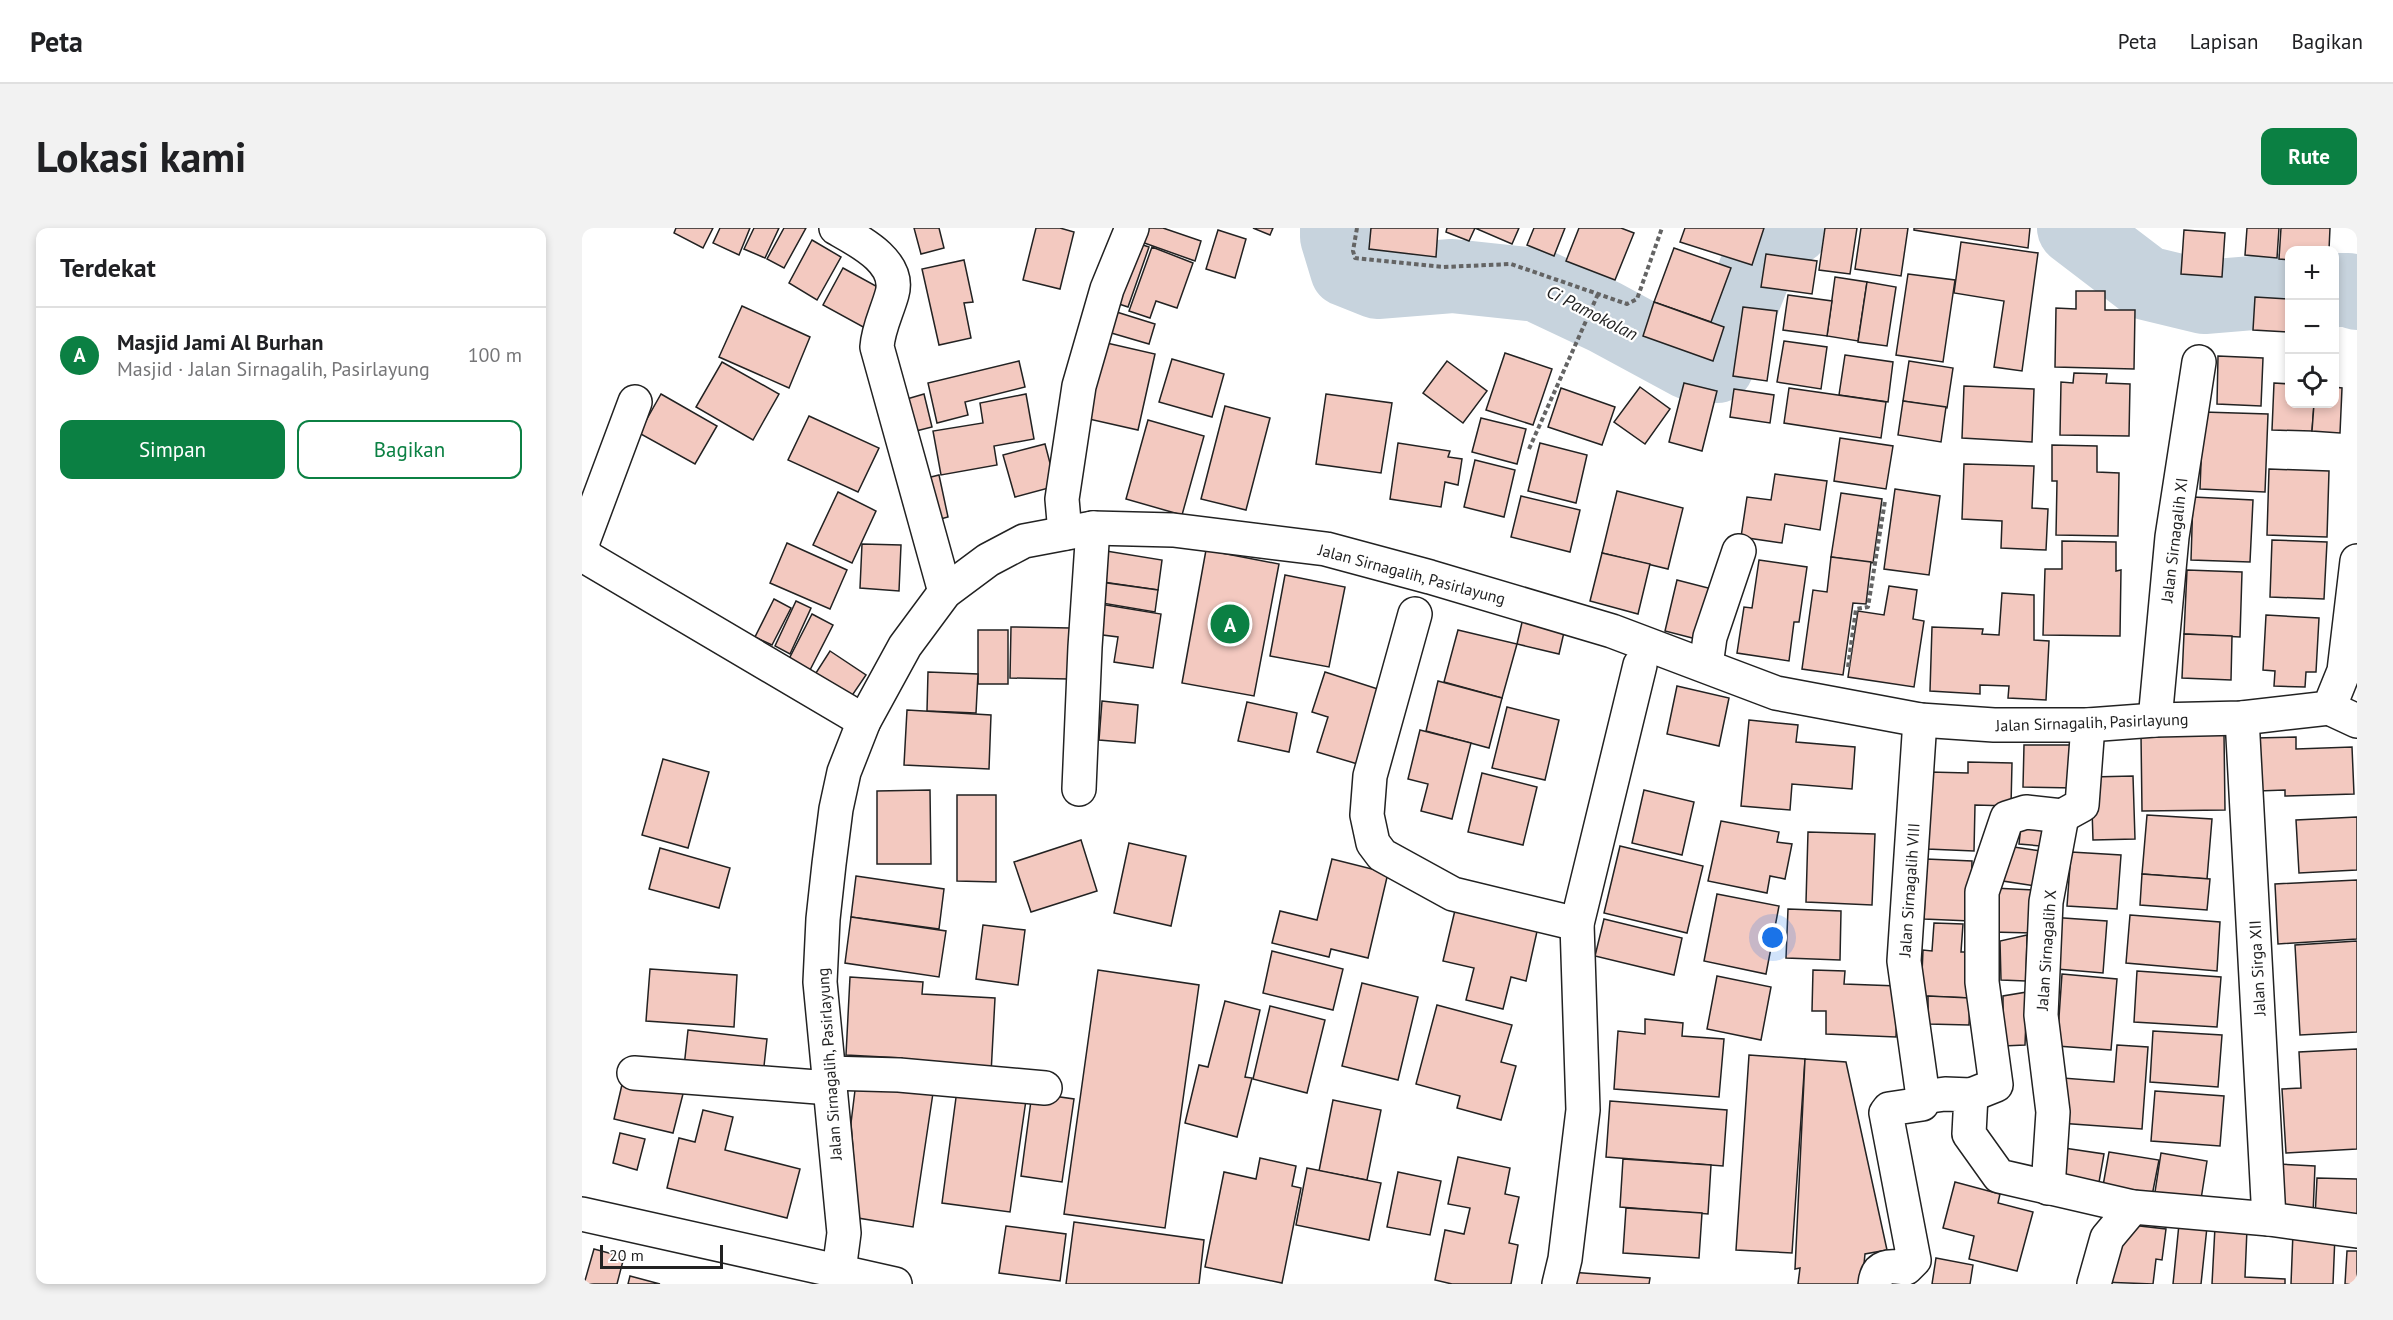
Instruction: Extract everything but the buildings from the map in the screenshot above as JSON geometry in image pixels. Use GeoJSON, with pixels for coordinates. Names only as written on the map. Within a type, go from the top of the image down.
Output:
{"type":"FeatureCollection","features":[{"type":"Feature","properties":{"kind":"street"},"geometry":{"type":"LineString","coordinates":[[836,228],[858,241],[880,259],[889,269],[894,280],[877,347],[945,592]]}},
{"type":"Feature","properties":{"kind":"street"},"geometry":{"type":"LineString","coordinates":[[1079,789],[1084,647],[1079,531],[1062,500],[1079,386],[1107,289],[1132,228]]}},
{"type":"Feature","properties":{"kind":"street","name":"Jalan Sirnagalih XI"},"geometry":{"type":"LineString","coordinates":[[2155,720],[2172,537],[2199,362]]}},
{"type":"Feature","properties":{"kind":"street"},"geometry":{"type":"LineString","coordinates":[[635,402],[582,544],[586,557],[864,721]]}},
{"type":"Feature","properties":{"kind":"street","name":"Jalan Sirnagalih, Pasirlayung"},"geometry":{"type":"LineString","coordinates":[[855,1278],[844,1233],[820,982],[823,919],[836,809],[844,772],[864,721],[905,646],[945,592],[988,560],[1024,541],[1079,531],[1173,530],[1326,549],[1602,627],[1776,693],[1920,720],[1994,725],[2088,725],[2155,720],[2343,715],[2344,671],[2357,561]]}},
{"type":"Feature","properties":{"kind":"street"},"geometry":{"type":"LineString","coordinates":[[1706,665],[1710,637],[1739,551]]}},
{"type":"Feature","properties":{"kind":"street"},"geometry":{"type":"LineString","coordinates":[[1415,614],[1370,776],[1367,815],[1373,843],[1382,855],[1453,894],[1577,924]]}},
{"type":"Feature","properties":{"kind":"street"},"geometry":{"type":"LineString","coordinates":[[1559,1284],[1565,1259],[1583,1110],[1577,924],[1640,665]]}},
{"type":"Feature","properties":{"kind":"street","name":"Jalan Sirga XII"},"geometry":{"type":"LineString","coordinates":[[2242,718],[2269,1219]]}},
{"type":"Feature","properties":{"kind":"street","name":"Jalan Sirnagalih VIII"},"geometry":{"type":"LineString","coordinates":[[1920,720],[1904,961],[1923,1097]]}},
{"type":"Feature","properties":{"kind":"street"},"geometry":{"type":"LineString","coordinates":[[1875,1284],[1876,1276],[1881,1269],[1887,1266],[1906,1268],[1914,1260],[1886,1113],[1889,1109],[1922,1104],[1923,1097],[1945,1094],[1971,1095],[1996,1085],[1982,982],[1982,892],[2007,818],[2026,812],[2062,816],[2082,806],[2088,725]]}},
{"type":"Feature","properties":{"kind":"street","name":"Jalan Sirnagalih X"},"geometry":{"type":"LineString","coordinates":[[2048,1188],[2053,1112],[2041,1015],[2046,902],[2062,816]]}},
{"type":"Feature","properties":{"kind":"street"},"geometry":{"type":"LineString","coordinates":[[634,1073],[829,1081],[899,1075],[1045,1088]]}},
{"type":"Feature","properties":{"kind":"street"},"geometry":{"type":"LineString","coordinates":[[1971,1095],[1969,1134],[1999,1176],[2133,1207],[2269,1219],[2357,1231]]}},
{"type":"Feature","properties":{"kind":"street"},"geometry":{"type":"LineString","coordinates":[[2094,1284],[2106,1238],[2133,1207]]}},
{"type":"Feature","properties":{"kind":"street"},"geometry":{"type":"LineString","coordinates":[[582,1214],[855,1278],[895,1284]]}},
{"type":"Feature","properties":{"kind":"path"},"geometry":{"type":"LineString","coordinates":[[1357,228],[1353,250],[1356,258],[1443,267],[1511,264],[1621,303],[1632,303],[1637,299],[1662,228]]}},
{"type":"Feature","properties":{"kind":"path"},"geometry":{"type":"LineString","coordinates":[[1529,449],[1598,294]]}},
{"type":"Feature","properties":{"kind":"path"},"geometry":{"type":"LineString","coordinates":[[1842,706],[1856,609],[1868,607],[1886,501]]}},
{"type":"Feature","properties":{"kind":"waterway","name":"Ci Pamokolan"},"geometry":{"type":"LineString","coordinates":[[1337,228],[1337,237],[1347,270],[1377,282],[1452,276],[1537,285],[1605,317],[1690,363],[1717,366],[1758,264],[1768,245],[1793,228]]}},
{"type":"Feature","properties":{"kind":"waterway","name":"Ci Pamokolan"},"geometry":{"type":"LineString","coordinates":[[2074,228],[2146,283],[2204,297],[2285,290]]}},
{"type":"Feature","properties":{"kind":"waterway","name":"Ci Pamokolan"},"geometry":{"type":"LineString","coordinates":[[2339,290],[2357,293]]}},
{"type":"Feature","properties":{"kind":"place","name":"Masjid Jami Al Burhan"},"geometry":{"type":"Point","coordinates":[1230,624]}}]}
